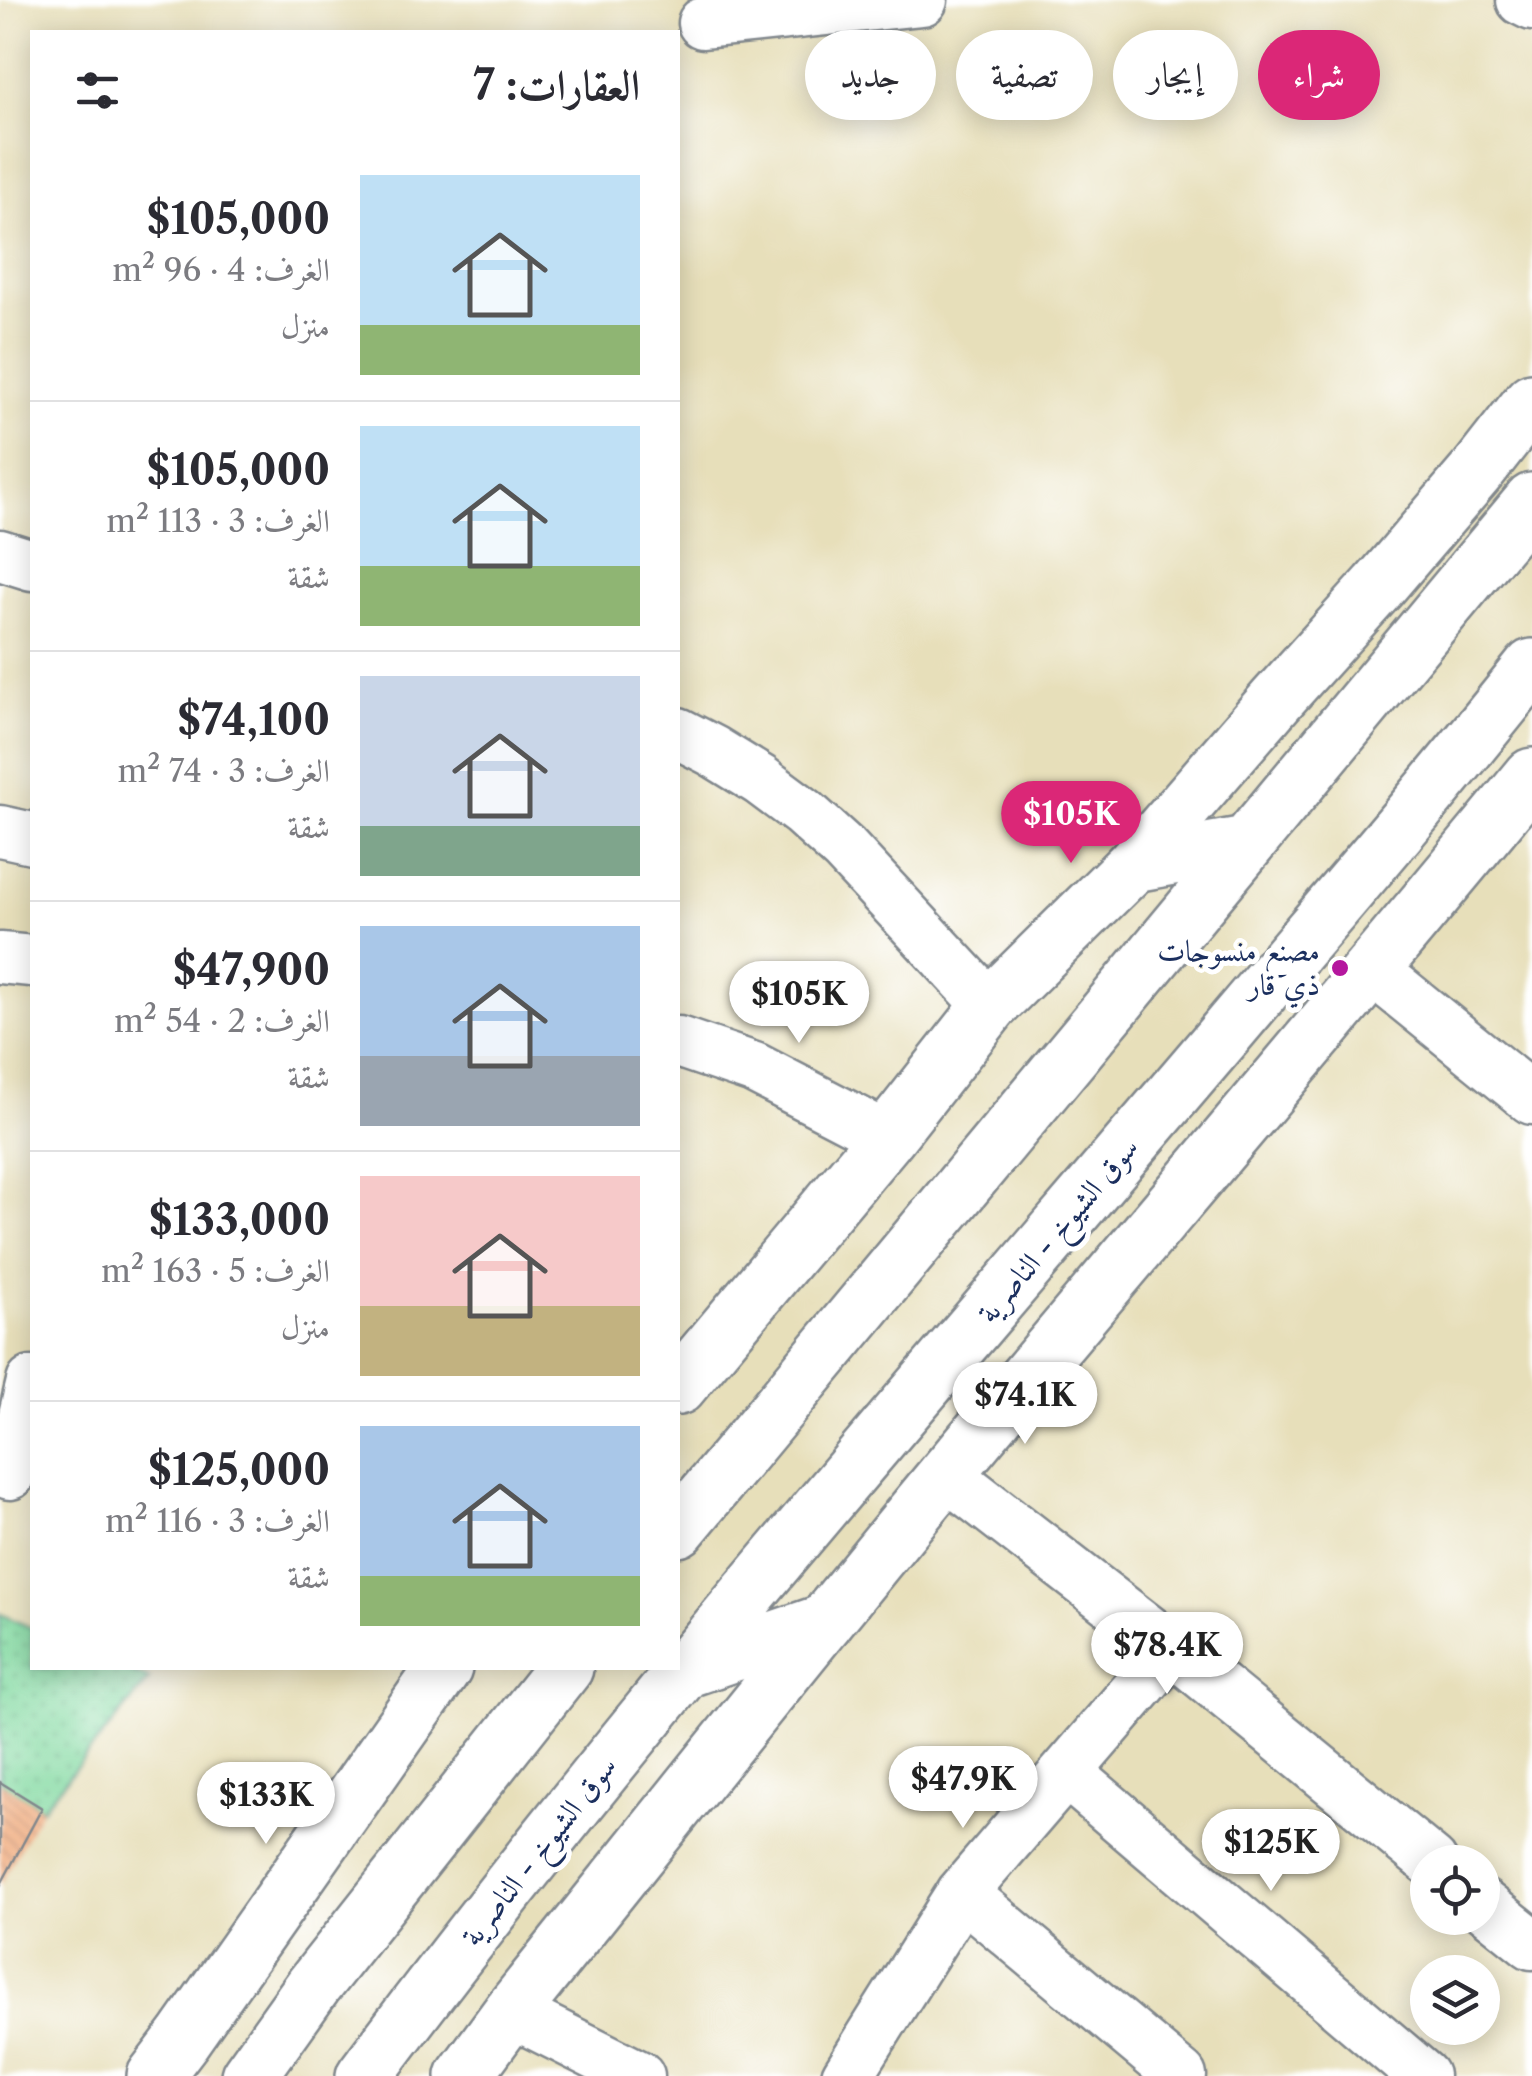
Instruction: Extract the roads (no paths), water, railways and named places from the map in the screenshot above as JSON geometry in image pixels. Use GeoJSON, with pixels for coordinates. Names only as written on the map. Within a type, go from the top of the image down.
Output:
{"type":"FeatureCollection","features":[{"type":"Feature","properties":{"kind":"main road"},"geometry":{"type":"LineString","coordinates":[[680,1385],[887,1137],[990,1006],[1134,864],[1378,587],[1532,401]]}},
{"type":"Feature","properties":{"kind":"main road"},"geometry":{"type":"LineString","coordinates":[[680,1527],[1530,495]]}},
{"type":"Feature","properties":{"kind":"main road","name":"سوق الشيوخ - الناصرية"},"geometry":{"type":"LineString","coordinates":[[364,2076],[685,1670],[1532,668]]}},
{"type":"Feature","properties":{"kind":"main road"},"geometry":{"type":"LineString","coordinates":[[464,2076],[511,2012],[946,1474],[1532,776]]}},
{"type":"Feature","properties":{"kind":"main road"},"geometry":{"type":"LineString","coordinates":[[1134,864],[1246,844]]}},
{"type":"Feature","properties":{"kind":"main road"},"geometry":{"type":"LineString","coordinates":[[685,1670],[825,1622]]}},
{"type":"Feature","properties":{"kind":"main road"},"geometry":{"type":"LineString","coordinates":[[155,2076],[443,1670]]}},
{"type":"Feature","properties":{"kind":"main road"},"geometry":{"type":"LineString","coordinates":[[249,2076],[314,1985],[563,1670]]}},
{"type":"Feature","properties":{"kind":"street"},"geometry":{"type":"LineString","coordinates":[[704,22],[922,0]]}},
{"type":"Feature","properties":{"kind":"street"},"geometry":{"type":"LineString","coordinates":[[1522,0],[1532,4]]}},
{"type":"Feature","properties":{"kind":"street"},"geometry":{"type":"LineString","coordinates":[[0,555],[30,564]]}},
{"type":"Feature","properties":{"kind":"street"},"geometry":{"type":"LineString","coordinates":[[680,735],[760,780],[803,812],[844,849],[990,1006]]}},
{"type":"Feature","properties":{"kind":"street"},"geometry":{"type":"LineString","coordinates":[[0,831],[30,838]]}},
{"type":"Feature","properties":{"kind":"street"},"geometry":{"type":"LineString","coordinates":[[0,958],[30,961]]}},
{"type":"Feature","properties":{"kind":"street"},"geometry":{"type":"LineString","coordinates":[[1373,970],[1532,1099]]}},
{"type":"Feature","properties":{"kind":"street"},"geometry":{"type":"LineString","coordinates":[[680,1043],[754,1068],[887,1137]]}},
{"type":"Feature","properties":{"kind":"street"},"geometry":{"type":"LineString","coordinates":[[14,1476],[30,1392]]}},
{"type":"Feature","properties":{"kind":"street"},"geometry":{"type":"LineString","coordinates":[[946,1474],[1172,1649],[1411,1845]]}},
{"type":"Feature","properties":{"kind":"street"},"geometry":{"type":"LineString","coordinates":[[851,2075],[962,1893],[1172,1649]]}},
{"type":"Feature","properties":{"kind":"street"},"geometry":{"type":"LineString","coordinates":[[1067,1773],[1423,2076]]}},
{"type":"Feature","properties":{"kind":"street"},"geometry":{"type":"LineString","coordinates":[[962,1893],[1181,2076]]}},
{"type":"Feature","properties":{"kind":"street"},"geometry":{"type":"LineString","coordinates":[[1500,1918],[1532,1944]]}},
{"type":"Feature","properties":{"kind":"street"},"geometry":{"type":"LineString","coordinates":[[511,2012],[639,2076]]}},
{"type":"Feature","properties":{"kind":"place","name":"مصنع منسوجات ذي قار"},"geometry":{"type":"Point","coordinates":[1340,968]}}]}
